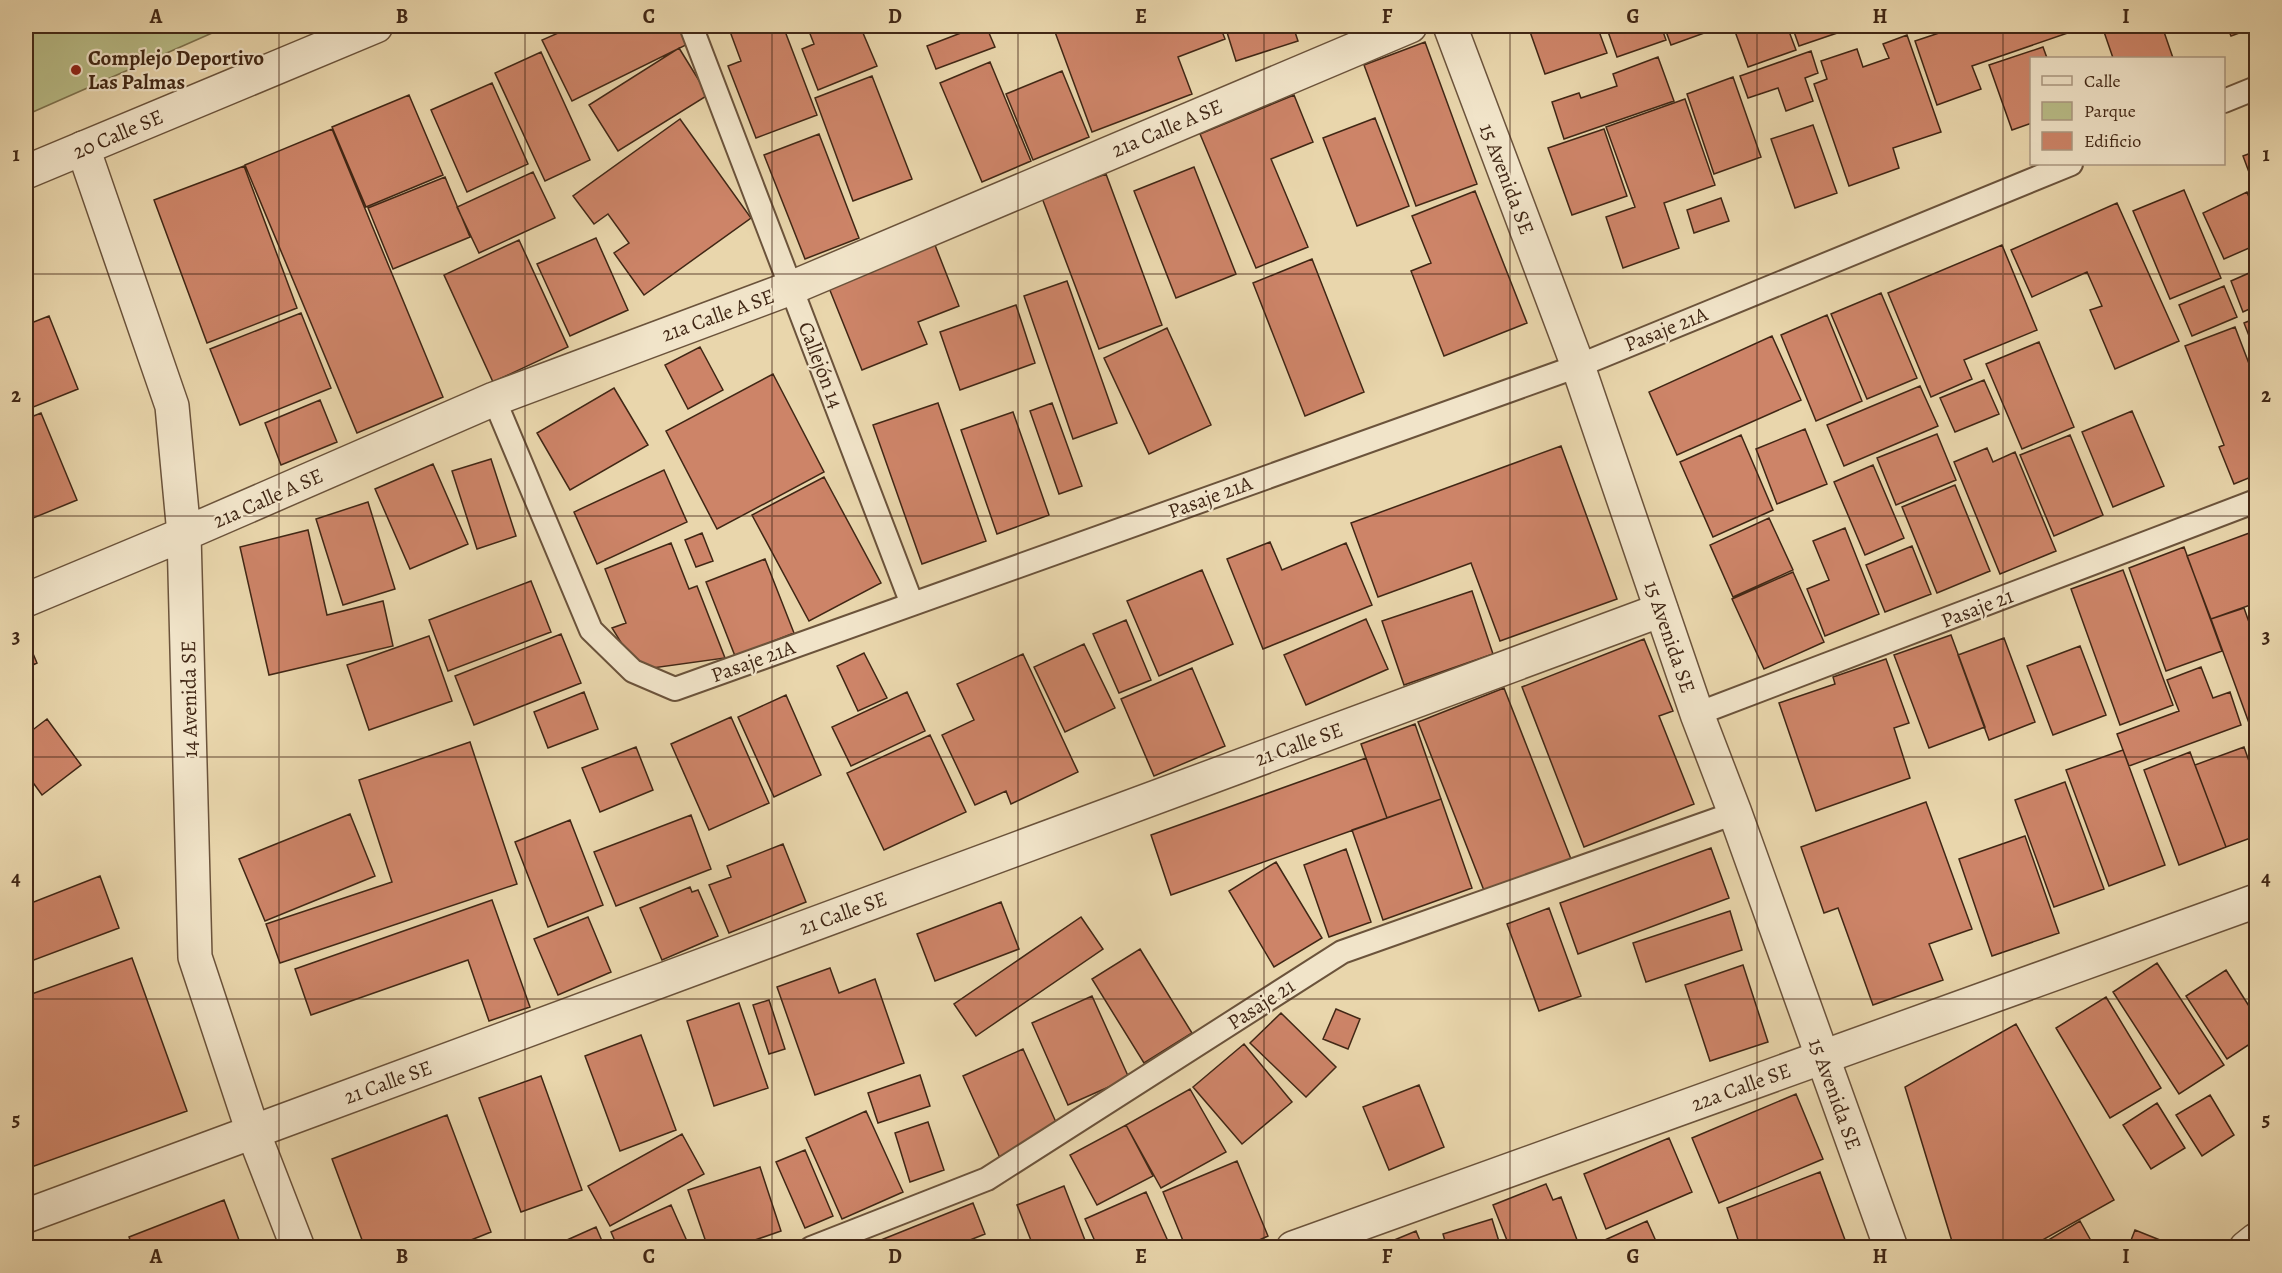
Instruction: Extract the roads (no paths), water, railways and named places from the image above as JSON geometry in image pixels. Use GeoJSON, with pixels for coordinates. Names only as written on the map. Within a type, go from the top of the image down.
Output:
{"type":"FeatureCollection","features":[{"type":"Feature","properties":{"kind":"street","name":"20 Calle SE"},"geometry":{"type":"LineString","coordinates":[[26,172],[376,26]]}},
{"type":"Feature","properties":{"kind":"street","name":"21a Calle A SE"},"geometry":{"type":"LineString","coordinates":[[26,600],[494,399],[791,288],[1410,26]]}},
{"type":"Feature","properties":{"kind":"street","name":"15 Avenida SE"},"geometry":{"type":"LineString","coordinates":[[1450,26],[1578,366],[1697,714],[1736,813],[1891,1248]]}},
{"type":"Feature","properties":{"kind":"street","name":"14 Avenida SE"},"geometry":{"type":"LineString","coordinates":[[83,148],[172,406],[184,534],[195,957],[253,1132],[298,1248]]}},
{"type":"Feature","properties":{"kind":"street","name":"21 Calle SE"},"geometry":{"type":"LineString","coordinates":[[26,1216],[1661,610]]}},
{"type":"Feature","properties":{"kind":"street","name":"22a Calle SE"},"geometry":{"type":"LineString","coordinates":[[1293,1248],[2256,900]]}},
{"type":"Feature","properties":{"kind":"street"},"geometry":{"type":"LineString","coordinates":[[2246,1248],[2256,1240]]}},
{"type":"Feature","properties":{"kind":"lane","name":"Callejón 14"},"geometry":{"type":"LineString","coordinates":[[691,26],[912,604]]}},
{"type":"Feature","properties":{"kind":"lane"},"geometry":{"type":"LineString","coordinates":[[2225,100],[2256,88]]}},
{"type":"Feature","properties":{"kind":"lane","name":"Pasaje 21A"},"geometry":{"type":"LineString","coordinates":[[494,399],[591,630],[633,671],[675,689],[1578,366],[2069,165]]}},
{"type":"Feature","properties":{"kind":"lane","name":"Pasaje 21"},"geometry":{"type":"LineString","coordinates":[[1697,714],[2256,501]]}},
{"type":"Feature","properties":{"kind":"lane","name":"Pasaje 21"},"geometry":{"type":"LineString","coordinates":[[811,1248],[987,1179],[1342,952],[1736,813]]}},
{"type":"Feature","properties":{"kind":"place","name":"Complejo Deportivo Las Palmas"},"geometry":{"type":"Point","coordinates":[76,70]}}]}
